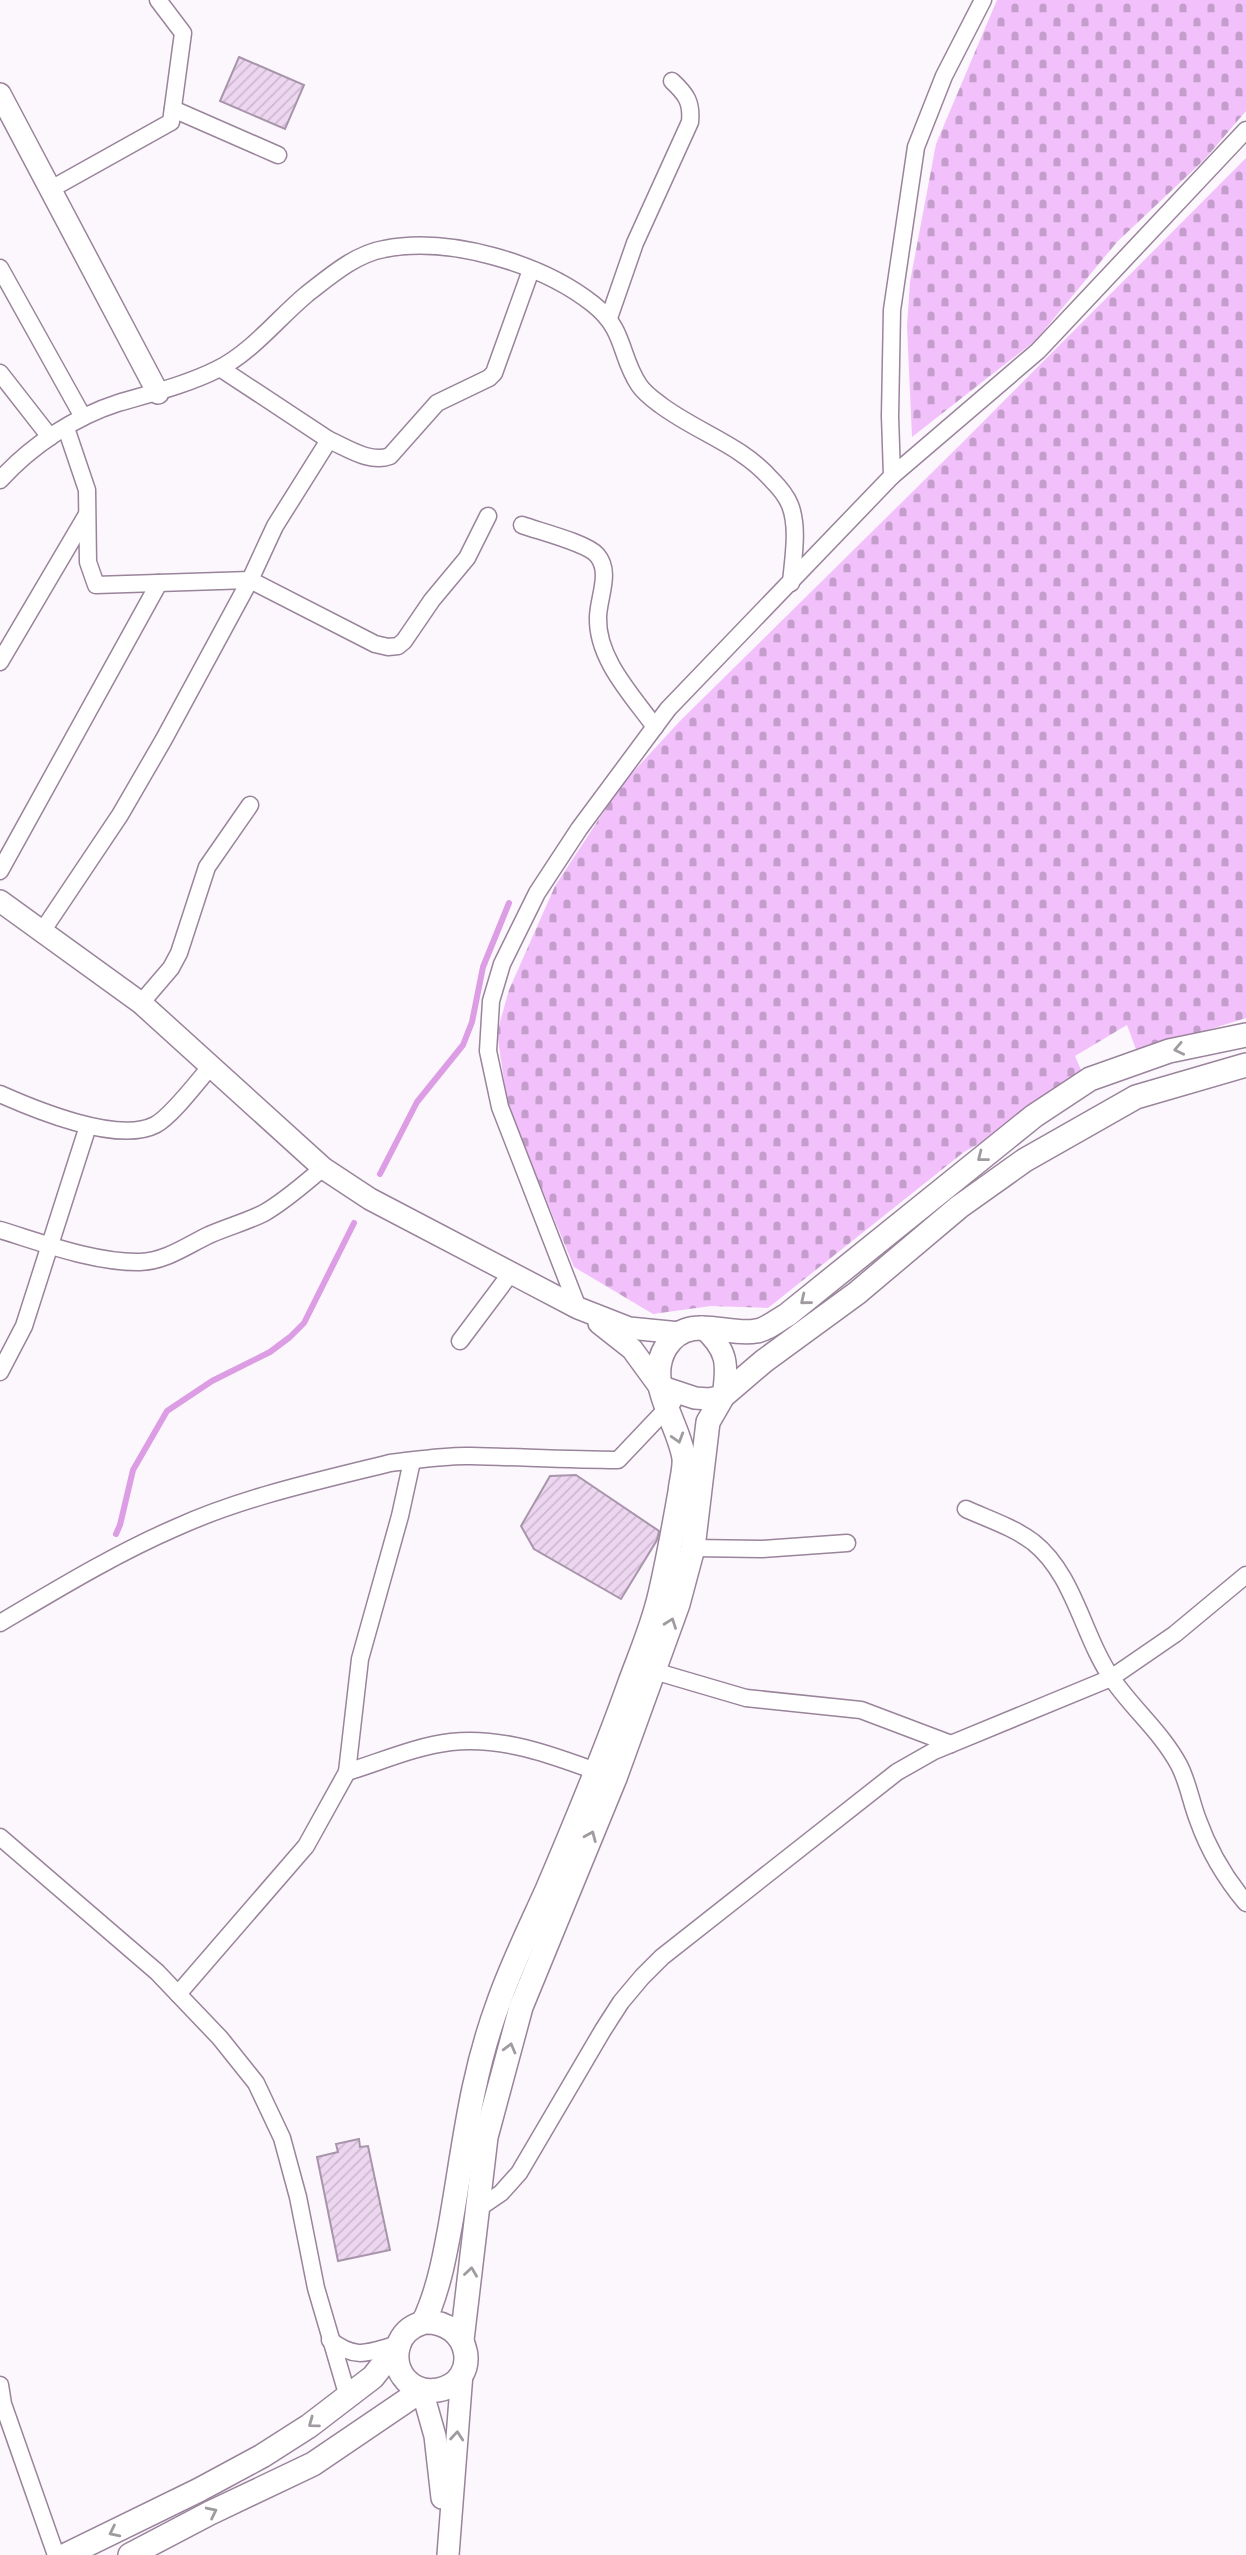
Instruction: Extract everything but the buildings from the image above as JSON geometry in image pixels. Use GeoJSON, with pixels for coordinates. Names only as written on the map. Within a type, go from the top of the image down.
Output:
{"type":"FeatureCollection","features":[{"type":"Feature","properties":{"kind":"main road"},"geometry":{"type":"LineString","coordinates":[[424,2322],[440,2277],[476,2072],[498,2002],[598,1772],[657,1609],[672,1544],[685,1460],[658,1363],[668,1343],[680,1333],[702,1327],[757,1331],[787,1315],[1034,1116],[1090,1079],[1169,1051],[1246,1035]]}},
{"type":"Feature","properties":{"kind":"main road"},"geometry":{"type":"LineString","coordinates":[[462,2340],[486,2137],[521,2007],[615,1778],[678,1604],[693,1548],[708,1422],[723,1396],[764,1361],[856,1293],[959,1207],[1025,1160],[1136,1097],[1246,1065]]}},
{"type":"Feature","properties":{"kind":"main road"},"geometry":{"type":"LineString","coordinates":[[66,2555],[199,2490],[262,2456],[309,2426],[373,2376],[405,2334],[424,2322],[446,2324],[455,2331],[466,2350],[466,2362],[455,2382],[434,2391],[422,2390],[411,2385],[398,2367],[396,2355],[399,2344]]}},
{"type":"Feature","properties":{"kind":"main road"},"geometry":{"type":"LineString","coordinates":[[130,2555],[162,2547],[210,2513],[313,2464],[422,2390]]}},
{"type":"Feature","properties":{"kind":"street"},"geometry":{"type":"LineString","coordinates":[[51,189],[171,122],[183,33],[158,0]]}},
{"type":"Feature","properties":{"kind":"street"},"geometry":{"type":"LineString","coordinates":[[892,477],[892,310],[916,147],[944,76],[983,0]]}},
{"type":"Feature","properties":{"kind":"street"},"geometry":{"type":"LineString","coordinates":[[609,318],[635,243],[690,122],[691,107],[686,95],[672,81]]}},
{"type":"Feature","properties":{"kind":"street"},"geometry":{"type":"LineString","coordinates":[[0,94],[158,393]]}},
{"type":"Feature","properties":{"kind":"street"},"geometry":{"type":"LineString","coordinates":[[173,109],[278,155]]}},
{"type":"Feature","properties":{"kind":"street"},"geometry":{"type":"LineString","coordinates":[[702,1327],[718,1341],[727,1368],[723,1396],[709,1399],[669,1395],[632,1349],[579,1308],[500,1107],[488,1051],[491,1001],[502,964],[537,893],[579,829],[668,709],[892,477],[1038,351],[1246,130]]}},
{"type":"Feature","properties":{"kind":"street"},"geometry":{"type":"LineString","coordinates":[[0,480],[11,467],[83,417],[158,393],[220,368],[306,295],[357,259],[382,249],[442,247],[475,252],[531,270],[565,285],[609,318],[616,328],[639,385],[649,397],[670,412],[737,449],[759,465],[780,488],[790,504],[793,524],[791,583]]}},
{"type":"Feature","properties":{"kind":"street"},"geometry":{"type":"LineString","coordinates":[[0,268],[83,417]]}},
{"type":"Feature","properties":{"kind":"street"},"geometry":{"type":"LineString","coordinates":[[220,368],[329,440],[367,456],[384,458],[390,456],[437,403],[489,377],[497,367],[531,270]]}},
{"type":"Feature","properties":{"kind":"street"},"geometry":{"type":"LineString","coordinates":[[0,373],[51,437]]}},
{"type":"Feature","properties":{"kind":"street"},"geometry":{"type":"LineString","coordinates":[[66,428],[87,490],[88,562],[96,585],[250,580],[375,644],[388,647],[398,646],[404,641],[432,600],[467,558],[488,516]]}},
{"type":"Feature","properties":{"kind":"street"},"geometry":{"type":"LineString","coordinates":[[43,930],[120,815],[250,580],[275,526],[329,440]]}},
{"type":"Feature","properties":{"kind":"street"},"geometry":{"type":"LineString","coordinates":[[0,662],[88,514]]}},
{"type":"Feature","properties":{"kind":"street"},"geometry":{"type":"LineString","coordinates":[[522,525],[574,542],[599,556],[604,573],[598,618],[601,639],[608,658],[654,727]]}},
{"type":"Feature","properties":{"kind":"street"},"geometry":{"type":"LineString","coordinates":[[63,556],[88,562]]}},
{"type":"Feature","properties":{"kind":"street"},"geometry":{"type":"LineString","coordinates":[[0,871],[159,583]]}},
{"type":"Feature","properties":{"kind":"street"},"geometry":{"type":"LineString","coordinates":[[141,1003],[171,968],[179,953],[207,867],[250,805]]}},
{"type":"Feature","properties":{"kind":"street"},"geometry":{"type":"LineString","coordinates":[[0,901],[141,1003],[323,1168],[370,1199],[579,1308],[629,1328],[680,1333]]}},
{"type":"Feature","properties":{"kind":"street"},"geometry":{"type":"LineString","coordinates":[[0,1094],[88,1126],[120,1131],[155,1125],[162,1120],[211,1066]]}},
{"type":"Feature","properties":{"kind":"street"},"geometry":{"type":"LineString","coordinates":[[0,1372],[24,1326],[88,1126]]}},
{"type":"Feature","properties":{"kind":"street"},"geometry":{"type":"LineString","coordinates":[[0,1230],[50,1245],[125,1262],[160,1260],[263,1213],[323,1168]]}},
{"type":"Feature","properties":{"kind":"street"},"geometry":{"type":"LineString","coordinates":[[460,1341],[512,1273]]}},
{"type":"Feature","properties":{"kind":"street"},"geometry":{"type":"LineString","coordinates":[[0,1623],[48,1594],[175,1527],[264,1494],[390,1463],[469,1456],[534,1460],[618,1460],[669,1395]]}},
{"type":"Feature","properties":{"kind":"street"},"geometry":{"type":"LineString","coordinates":[[178,1994],[306,1846],[347,1772],[360,1659],[400,1516],[412,1461]]}},
{"type":"Feature","properties":{"kind":"street"},"geometry":{"type":"LineString","coordinates":[[966,1509],[1020,1533],[1035,1543],[1048,1557],[1063,1581],[1111,1678],[1160,1737],[1180,1766],[1212,1853],[1233,1888],[1246,1903]]}},
{"type":"Feature","properties":{"kind":"street"},"geometry":{"type":"LineString","coordinates":[[693,1548],[762,1549],[847,1543]]}},
{"type":"Feature","properties":{"kind":"street"},"geometry":{"type":"LineString","coordinates":[[479,2208],[501,2193],[519,2173],[621,2002],[662,1957],[886,1780],[934,1751],[1111,1678],[1175,1634],[1246,1574]]}},
{"type":"Feature","properties":{"kind":"street"},"geometry":{"type":"LineString","coordinates":[[654,1671],[746,1698],[861,1710],[951,1744]]}},
{"type":"Feature","properties":{"kind":"street"},"geometry":{"type":"LineString","coordinates":[[347,1772],[422,1748],[450,1742],[475,1741],[521,1747],[553,1755],[598,1772]]}},
{"type":"Feature","properties":{"kind":"street"},"geometry":{"type":"LineString","coordinates":[[0,1837],[157,1972],[220,2038],[256,2083],[282,2138],[298,2197],[316,2288],[348,2397]]}},
{"type":"Feature","properties":{"kind":"street"},"geometry":{"type":"LineString","coordinates":[[330,2340],[342,2350],[359,2355],[399,2344]]}},
{"type":"Feature","properties":{"kind":"street"},"geometry":{"type":"LineString","coordinates":[[448,2554],[462,2373]]}},
{"type":"Feature","properties":{"kind":"street"},"geometry":{"type":"LineString","coordinates":[[0,2385],[3,2404],[56,2555]]}},
{"type":"Feature","properties":{"kind":"street"},"geometry":{"type":"LineString","coordinates":[[422,2390],[435,2436],[448,2554]]}},
{"type":"Feature","properties":{"kind":"green space"},"geometry":{"type":"Polygon","coordinates":[[[997,0],[1246,0],[1246,111],[1204,160],[1117,242],[1036,340],[912,437],[907,326],[910,282],[936,144],[997,0]]]}},
{"type":"Feature","properties":{"kind":"green space"},"geometry":{"type":"Polygon","coordinates":[[[1246,158],[1246,1018],[1137,1052],[1127,1025],[1075,1056],[1087,1084],[964,1152],[768,1308],[711,1306],[653,1314],[574,1267],[508,1107],[497,1033],[509,990],[555,886],[622,784],[680,721],[1246,158]]]}},
{"type":"Feature","properties":{"kind":"waterway"},"geometry":{"type":"LineString","coordinates":[[380,1174],[417,1102],[463,1045],[472,1022],[483,967],[509,903]]}},
{"type":"Feature","properties":{"kind":"waterway"},"geometry":{"type":"LineString","coordinates":[[116,1534],[133,1470],[167,1411],[212,1381],[270,1352],[304,1323],[354,1223]]}}]}
